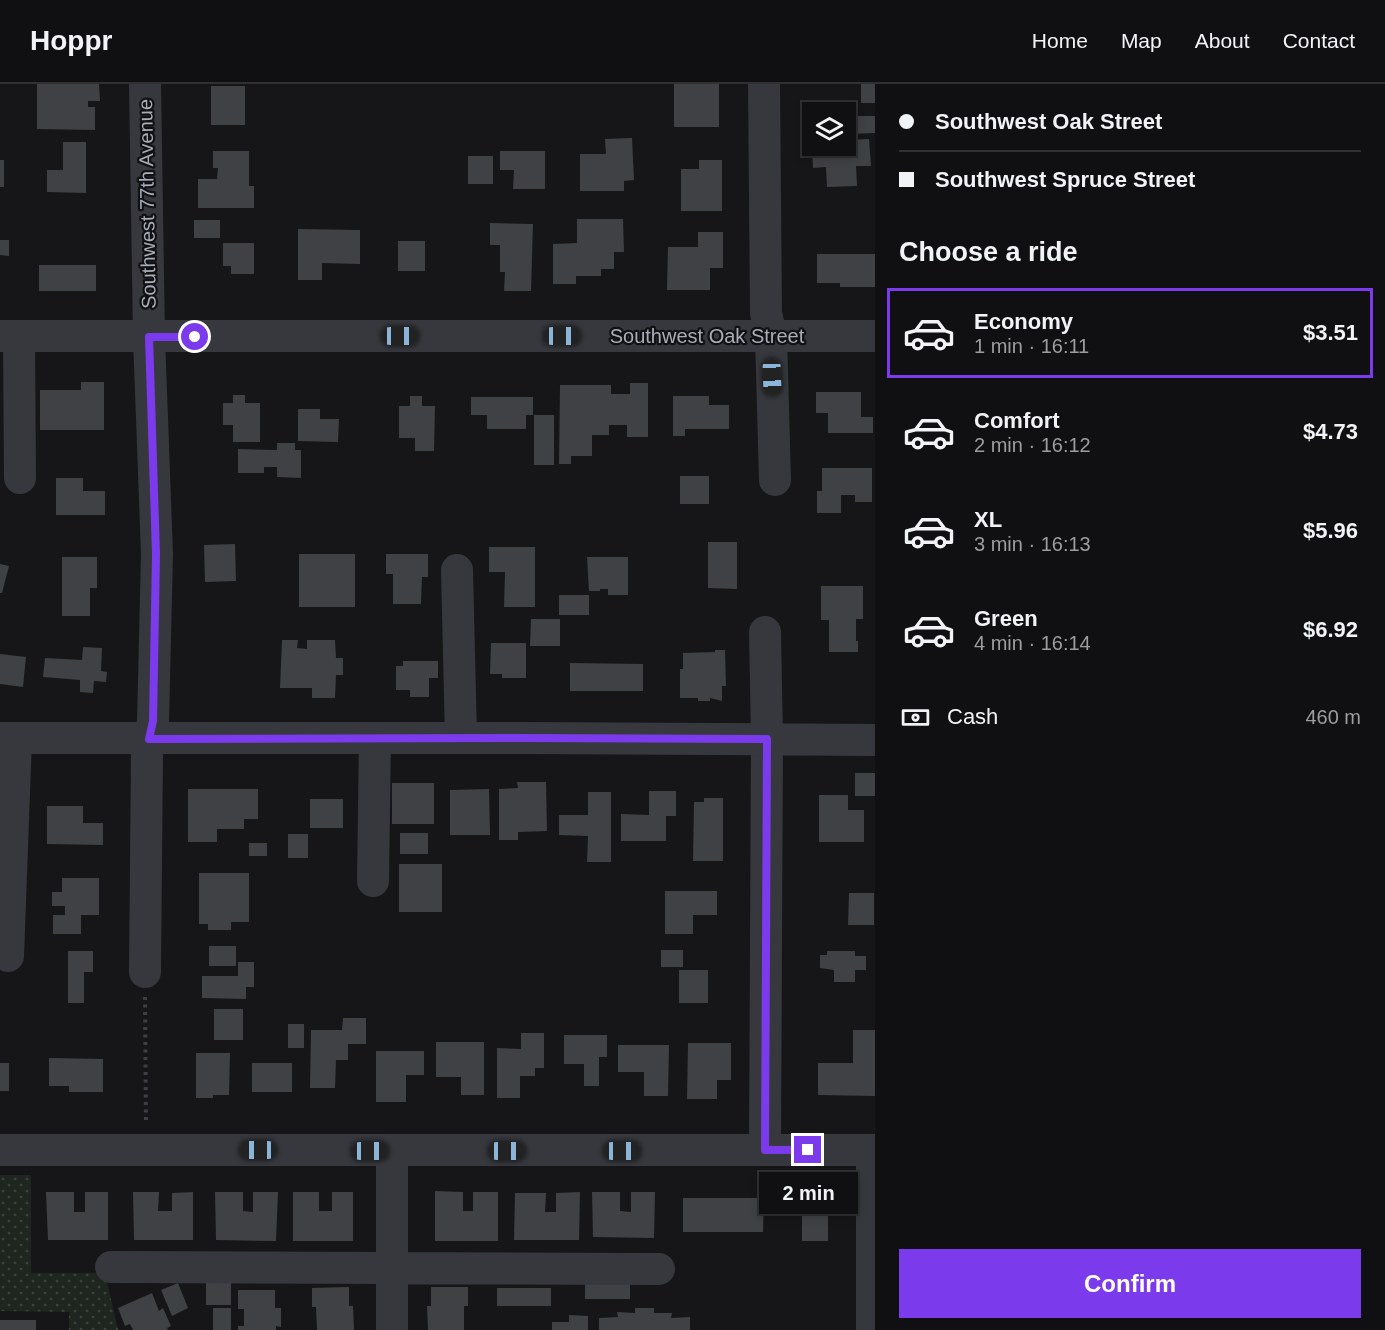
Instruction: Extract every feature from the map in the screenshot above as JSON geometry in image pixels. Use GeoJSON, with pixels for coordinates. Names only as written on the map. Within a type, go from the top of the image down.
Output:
{"type":"FeatureCollection","features":[{"type":"Feature","properties":{"kind":"street","name":"Southwest 77th Avenue"},"geometry":{"type":"LineString","coordinates":[[145,84],[149,337],[156,554],[153,721],[147,754],[145,972]]}},
{"type":"Feature","properties":{"kind":"street"},"geometry":{"type":"LineString","coordinates":[[764,84],[766,313],[771,336],[775,480]]}},
{"type":"Feature","properties":{"kind":"street","name":"Southwest Oak Street"},"geometry":{"type":"LineString","coordinates":[[9,337],[875,336]]}},
{"type":"Feature","properties":{"kind":"street"},"geometry":{"type":"LineString","coordinates":[[9,337],[20,478]]}},
{"type":"Feature","properties":{"kind":"street"},"geometry":{"type":"LineString","coordinates":[[457,570],[461,738]]}},
{"type":"Feature","properties":{"kind":"street"},"geometry":{"type":"LineString","coordinates":[[765,632],[767,739],[765,1150]]}},
{"type":"Feature","properties":{"kind":"street"},"geometry":{"type":"LineString","coordinates":[[8,956],[8,738],[875,740]]}},
{"type":"Feature","properties":{"kind":"street"},"geometry":{"type":"LineString","coordinates":[[373,881],[375,738]]}},
{"type":"Feature","properties":{"kind":"street"},"geometry":{"type":"LineString","coordinates":[[0,1150],[873,1150],[873,1330]]}},
{"type":"Feature","properties":{"kind":"street"},"geometry":{"type":"LineString","coordinates":[[392,1151],[392,1330]]}},
{"type":"Feature","properties":{"kind":"street"},"geometry":{"type":"LineString","coordinates":[[111,1267],[659,1269]]}},
{"type":"Feature","properties":{"kind":"path"},"geometry":{"type":"LineString","coordinates":[[145,972],[147,1150]]}},
{"type":"Feature","properties":{"kind":"shaded area"},"geometry":{"type":"Polygon","coordinates":[[[0,1175],[31,1175],[31,1273],[105,1273],[118,1330],[69,1330],[69,1312],[0,1311],[0,1175]]]}},
{"type":"Feature","properties":{"kind":"building"},"geometry":{"type":"Polygon","coordinates":[[[37,84],[99,84],[100,101],[88,101],[88,107],[95,107],[95,130],[37,129],[37,84]]]}},
{"type":"Feature","properties":{"kind":"building"},"geometry":{"type":"Polygon","coordinates":[[[674,84],[719,84],[719,127],[674,127],[674,84]]]}},
{"type":"Feature","properties":{"kind":"building"},"geometry":{"type":"Polygon","coordinates":[[[861,84],[875,84],[875,103],[861,103],[861,84]]]}},
{"type":"Feature","properties":{"kind":"building"},"geometry":{"type":"Polygon","coordinates":[[[211,86],[245,86],[245,125],[211,125],[211,86]]]}},
{"type":"Feature","properties":{"kind":"building"},"geometry":{"type":"Polygon","coordinates":[[[856,116],[875,116],[875,133],[856,134],[856,116]]]}},
{"type":"Feature","properties":{"kind":"building"},"geometry":{"type":"Polygon","coordinates":[[[632,138],[634,180],[624,181],[624,191],[580,191],[580,154],[606,154],[605,139],[632,138]]]}},
{"type":"Feature","properties":{"kind":"building"},"geometry":{"type":"Polygon","coordinates":[[[869,139],[871,166],[856,166],[857,186],[827,187],[826,167],[813,168],[812,156],[856,156],[856,140],[869,139]]]}},
{"type":"Feature","properties":{"kind":"building"},"geometry":{"type":"Polygon","coordinates":[[[63,142],[86,142],[86,193],[47,192],[47,170],[63,170],[63,142]]]}},
{"type":"Feature","properties":{"kind":"building"},"geometry":{"type":"Polygon","coordinates":[[[213,151],[249,151],[249,186],[254,186],[254,208],[198,208],[198,179],[217,179],[218,168],[213,168],[213,151]]]}},
{"type":"Feature","properties":{"kind":"building"},"geometry":{"type":"Polygon","coordinates":[[[500,151],[545,151],[545,189],[513,189],[514,170],[500,170],[500,151]]]}},
{"type":"Feature","properties":{"kind":"building"},"geometry":{"type":"Polygon","coordinates":[[[468,156],[493,156],[493,184],[468,184],[468,156]]]}},
{"type":"Feature","properties":{"kind":"building"},"geometry":{"type":"Polygon","coordinates":[[[0,160],[4,160],[4,187],[0,187],[0,160]]]}},
{"type":"Feature","properties":{"kind":"building"},"geometry":{"type":"Polygon","coordinates":[[[699,160],[722,160],[722,211],[681,211],[681,169],[699,169],[699,160]]]}},
{"type":"Feature","properties":{"kind":"building"},"geometry":{"type":"Polygon","coordinates":[[[577,219],[623,219],[624,252],[614,252],[614,269],[601,269],[601,276],[576,276],[576,284],[553,284],[553,244],[577,243],[577,219]]]}},
{"type":"Feature","properties":{"kind":"building"},"geometry":{"type":"Polygon","coordinates":[[[194,220],[220,220],[220,238],[194,238],[194,220]]]}},
{"type":"Feature","properties":{"kind":"building"},"geometry":{"type":"Polygon","coordinates":[[[490,223],[533,224],[531,291],[504,291],[505,272],[500,272],[500,245],[490,245],[490,223]]]}},
{"type":"Feature","properties":{"kind":"building"},"geometry":{"type":"Polygon","coordinates":[[[298,229],[360,230],[360,264],[322,263],[322,280],[298,280],[298,229]]]}},
{"type":"Feature","properties":{"kind":"building"},"geometry":{"type":"Polygon","coordinates":[[[698,232],[723,232],[723,268],[710,268],[710,290],[667,290],[668,247],[698,247],[698,232]]]}},
{"type":"Feature","properties":{"kind":"building"},"geometry":{"type":"Polygon","coordinates":[[[0,240],[9,240],[9,256],[0,255],[0,240]]]}},
{"type":"Feature","properties":{"kind":"building"},"geometry":{"type":"Polygon","coordinates":[[[398,241],[425,241],[425,271],[398,271],[398,241]]]}},
{"type":"Feature","properties":{"kind":"building"},"geometry":{"type":"Polygon","coordinates":[[[223,243],[254,243],[254,274],[231,274],[231,266],[223,266],[223,243]]]}},
{"type":"Feature","properties":{"kind":"building"},"geometry":{"type":"Polygon","coordinates":[[[817,254],[875,254],[875,287],[840,287],[840,283],[817,283],[817,254]]]}},
{"type":"Feature","properties":{"kind":"building"},"geometry":{"type":"Polygon","coordinates":[[[39,265],[96,265],[96,291],[39,291],[39,265]]]}},
{"type":"Feature","properties":{"kind":"building"},"geometry":{"type":"Polygon","coordinates":[[[81,382],[104,382],[104,430],[40,430],[40,390],[81,390],[81,382]]]}},
{"type":"Feature","properties":{"kind":"building"},"geometry":{"type":"Polygon","coordinates":[[[630,383],[648,383],[648,437],[627,437],[627,425],[609,425],[609,435],[592,435],[592,456],[571,456],[571,464],[559,464],[560,385],[611,385],[611,394],[630,394],[630,383]]]}},
{"type":"Feature","properties":{"kind":"building"},"geometry":{"type":"Polygon","coordinates":[[[816,392],[861,392],[861,417],[873,417],[873,433],[828,433],[828,413],[816,413],[816,392]]]}},
{"type":"Feature","properties":{"kind":"building"},"geometry":{"type":"Polygon","coordinates":[[[233,395],[245,395],[245,403],[260,403],[260,442],[233,442],[233,425],[223,425],[223,403],[233,403],[233,395]]]}},
{"type":"Feature","properties":{"kind":"building"},"geometry":{"type":"Polygon","coordinates":[[[410,396],[422,396],[422,406],[435,406],[434,451],[415,451],[415,438],[399,438],[399,406],[410,406],[410,396]]]}},
{"type":"Feature","properties":{"kind":"building"},"geometry":{"type":"Polygon","coordinates":[[[673,396],[709,396],[709,405],[729,405],[729,429],[685,429],[685,436],[673,436],[673,396]]]}},
{"type":"Feature","properties":{"kind":"building"},"geometry":{"type":"Polygon","coordinates":[[[471,397],[533,397],[533,415],[526,415],[526,429],[487,429],[487,415],[471,415],[471,397]]]}},
{"type":"Feature","properties":{"kind":"building"},"geometry":{"type":"Polygon","coordinates":[[[298,409],[320,409],[320,419],[339,419],[338,442],[298,441],[298,409]]]}},
{"type":"Feature","properties":{"kind":"building"},"geometry":{"type":"Polygon","coordinates":[[[534,415],[554,415],[554,465],[534,465],[534,415]]]}},
{"type":"Feature","properties":{"kind":"building"},"geometry":{"type":"Polygon","coordinates":[[[277,443],[295,443],[295,450],[301,450],[301,478],[277,477],[277,467],[264,467],[264,473],[238,473],[238,449],[277,450],[277,443]]]}},
{"type":"Feature","properties":{"kind":"building"},"geometry":{"type":"Polygon","coordinates":[[[822,468],[872,468],[872,502],[855,502],[855,495],[841,495],[841,513],[817,513],[817,491],[822,491],[822,468]]]}},
{"type":"Feature","properties":{"kind":"building"},"geometry":{"type":"Polygon","coordinates":[[[680,476],[709,476],[709,504],[680,504],[680,476]]]}},
{"type":"Feature","properties":{"kind":"building"},"geometry":{"type":"Polygon","coordinates":[[[56,478],[83,478],[83,491],[105,491],[105,515],[56,515],[56,478]]]}},
{"type":"Feature","properties":{"kind":"building"},"geometry":{"type":"Polygon","coordinates":[[[708,542],[737,542],[737,589],[708,588],[708,542]]]}},
{"type":"Feature","properties":{"kind":"building"},"geometry":{"type":"Polygon","coordinates":[[[235,544],[236,581],[205,582],[204,545],[235,544]]]}},
{"type":"Feature","properties":{"kind":"building"},"geometry":{"type":"Polygon","coordinates":[[[489,547],[535,547],[535,607],[504,607],[505,572],[489,572],[489,547]]]}},
{"type":"Feature","properties":{"kind":"building"},"geometry":{"type":"Polygon","coordinates":[[[299,554],[355,554],[355,607],[299,607],[299,554]]]}},
{"type":"Feature","properties":{"kind":"building"},"geometry":{"type":"Polygon","coordinates":[[[386,554],[428,554],[428,577],[422,577],[421,604],[393,604],[393,574],[386,574],[386,554]]]}},
{"type":"Feature","properties":{"kind":"building"},"geometry":{"type":"Polygon","coordinates":[[[62,557],[97,557],[97,588],[90,588],[90,616],[62,616],[62,557]]]}},
{"type":"Feature","properties":{"kind":"building"},"geometry":{"type":"Polygon","coordinates":[[[587,557],[628,557],[628,595],[608,595],[608,589],[589,591],[587,557]]]}},
{"type":"Feature","properties":{"kind":"building"},"geometry":{"type":"Polygon","coordinates":[[[0,564],[9,566],[2,593],[0,593],[0,564]]]}},
{"type":"Feature","properties":{"kind":"building"},"geometry":{"type":"Polygon","coordinates":[[[821,586],[863,586],[863,619],[856,619],[858,652],[829,652],[829,620],[821,620],[821,586]]]}},
{"type":"Feature","properties":{"kind":"building"},"geometry":{"type":"Polygon","coordinates":[[[559,595],[589,595],[589,615],[559,615],[559,595]]]}},
{"type":"Feature","properties":{"kind":"building"},"geometry":{"type":"Polygon","coordinates":[[[531,619],[560,619],[560,646],[530,646],[531,619]]]}},
{"type":"Feature","properties":{"kind":"building"},"geometry":{"type":"Polygon","coordinates":[[[282,640],[298,640],[297,648],[307,649],[307,640],[335,640],[336,658],[343,658],[343,675],[336,675],[335,698],[312,698],[312,688],[280,688],[282,640]]]}},
{"type":"Feature","properties":{"kind":"building"},"geometry":{"type":"Polygon","coordinates":[[[491,643],[526,643],[526,678],[502,678],[502,674],[490,674],[491,643]]]}},
{"type":"Feature","properties":{"kind":"building"},"geometry":{"type":"Polygon","coordinates":[[[83,647],[102,648],[101,671],[107,672],[106,682],[94,681],[93,693],[80,692],[80,680],[43,677],[45,658],[82,660],[83,647]]]}},
{"type":"Feature","properties":{"kind":"building"},"geometry":{"type":"Polygon","coordinates":[[[715,650],[725,650],[726,686],[722,686],[722,701],[710,698],[710,701],[698,701],[698,698],[680,698],[680,669],[683,669],[683,653],[715,652],[715,650]]]}},
{"type":"Feature","properties":{"kind":"building"},"geometry":{"type":"Polygon","coordinates":[[[0,654],[26,657],[23,687],[0,684],[0,654]]]}},
{"type":"Feature","properties":{"kind":"building"},"geometry":{"type":"Polygon","coordinates":[[[403,661],[438,661],[438,678],[429,678],[429,697],[410,697],[410,690],[396,690],[396,666],[403,666],[403,661]]]}},
{"type":"Feature","properties":{"kind":"building"},"geometry":{"type":"Polygon","coordinates":[[[570,663],[643,664],[643,691],[570,691],[570,663]]]}},
{"type":"Feature","properties":{"kind":"building"},"geometry":{"type":"Polygon","coordinates":[[[855,773],[875,773],[875,796],[855,796],[855,773]]]}},
{"type":"Feature","properties":{"kind":"building"},"geometry":{"type":"Polygon","coordinates":[[[517,782],[546,782],[547,831],[518,832],[518,840],[499,840],[499,789],[518,788],[517,782]]]}},
{"type":"Feature","properties":{"kind":"building"},"geometry":{"type":"Polygon","coordinates":[[[392,783],[434,783],[434,824],[392,824],[392,783]]]}},
{"type":"Feature","properties":{"kind":"building"},"geometry":{"type":"Polygon","coordinates":[[[188,789],[258,789],[258,819],[244,819],[244,829],[217,829],[217,842],[188,842],[188,789]]]}},
{"type":"Feature","properties":{"kind":"building"},"geometry":{"type":"Polygon","coordinates":[[[489,789],[490,835],[450,835],[450,790],[489,789]]]}},
{"type":"Feature","properties":{"kind":"building"},"geometry":{"type":"Polygon","coordinates":[[[649,791],[676,791],[676,816],[666,816],[666,841],[621,841],[621,814],[649,815],[649,791]]]}},
{"type":"Feature","properties":{"kind":"building"},"geometry":{"type":"Polygon","coordinates":[[[588,792],[611,792],[611,862],[587,862],[588,836],[559,835],[559,815],[588,815],[588,792]]]}},
{"type":"Feature","properties":{"kind":"building"},"geometry":{"type":"Polygon","coordinates":[[[819,795],[848,795],[848,810],[864,810],[864,842],[819,842],[819,795]]]}},
{"type":"Feature","properties":{"kind":"building"},"geometry":{"type":"Polygon","coordinates":[[[704,798],[723,798],[723,861],[693,861],[694,802],[704,802],[704,798]]]}},
{"type":"Feature","properties":{"kind":"building"},"geometry":{"type":"Polygon","coordinates":[[[310,799],[343,799],[343,828],[310,828],[310,799]]]}},
{"type":"Feature","properties":{"kind":"building"},"geometry":{"type":"Polygon","coordinates":[[[47,806],[83,806],[83,823],[103,823],[103,845],[47,844],[47,806]]]}},
{"type":"Feature","properties":{"kind":"building"},"geometry":{"type":"Polygon","coordinates":[[[400,833],[428,833],[428,854],[400,854],[400,833]]]}},
{"type":"Feature","properties":{"kind":"building"},"geometry":{"type":"Polygon","coordinates":[[[288,834],[308,834],[308,858],[288,858],[288,834]]]}},
{"type":"Feature","properties":{"kind":"building"},"geometry":{"type":"Polygon","coordinates":[[[249,843],[267,843],[267,856],[249,856],[249,843]]]}},
{"type":"Feature","properties":{"kind":"building"},"geometry":{"type":"Polygon","coordinates":[[[399,864],[442,864],[442,912],[399,912],[399,864]]]}},
{"type":"Feature","properties":{"kind":"building"},"geometry":{"type":"Polygon","coordinates":[[[199,873],[249,873],[249,922],[231,922],[231,930],[208,930],[208,924],[199,924],[199,873]]]}},
{"type":"Feature","properties":{"kind":"building"},"geometry":{"type":"Polygon","coordinates":[[[62,878],[99,878],[99,915],[81,915],[81,934],[53,934],[53,915],[65,915],[65,906],[52,906],[52,892],[62,892],[62,878]]]}},
{"type":"Feature","properties":{"kind":"building"},"geometry":{"type":"Polygon","coordinates":[[[665,891],[717,891],[717,915],[693,915],[693,934],[665,934],[665,891]]]}},
{"type":"Feature","properties":{"kind":"building"},"geometry":{"type":"Polygon","coordinates":[[[849,893],[874,893],[874,925],[848,925],[849,893]]]}},
{"type":"Feature","properties":{"kind":"building"},"geometry":{"type":"Polygon","coordinates":[[[209,946],[236,946],[236,966],[209,966],[209,946]]]}},
{"type":"Feature","properties":{"kind":"building"},"geometry":{"type":"Polygon","coordinates":[[[661,950],[683,950],[683,967],[661,967],[661,950]]]}},
{"type":"Feature","properties":{"kind":"building"},"geometry":{"type":"Polygon","coordinates":[[[68,951],[93,951],[93,972],[84,972],[84,1003],[68,1003],[68,951]]]}},
{"type":"Feature","properties":{"kind":"building"},"geometry":{"type":"Polygon","coordinates":[[[827,951],[855,951],[855,956],[866,956],[866,970],[855,970],[855,982],[834,982],[834,970],[820,968],[820,955],[827,955],[827,951]]]}},
{"type":"Feature","properties":{"kind":"building"},"geometry":{"type":"Polygon","coordinates":[[[238,962],[254,962],[254,987],[246,987],[246,999],[202,998],[202,976],[238,976],[238,962]]]}},
{"type":"Feature","properties":{"kind":"building"},"geometry":{"type":"Polygon","coordinates":[[[679,970],[708,970],[708,1003],[679,1003],[679,970]]]}},
{"type":"Feature","properties":{"kind":"building"},"geometry":{"type":"Polygon","coordinates":[[[214,1009],[243,1009],[243,1040],[214,1040],[214,1009]]]}},
{"type":"Feature","properties":{"kind":"building"},"geometry":{"type":"Polygon","coordinates":[[[343,1018],[366,1018],[366,1044],[348,1044],[348,1060],[336,1060],[335,1088],[310,1088],[311,1030],[342,1030],[343,1018]]]}},
{"type":"Feature","properties":{"kind":"building"},"geometry":{"type":"Polygon","coordinates":[[[288,1024],[304,1024],[304,1048],[288,1048],[288,1024]]]}},
{"type":"Feature","properties":{"kind":"building"},"geometry":{"type":"Polygon","coordinates":[[[853,1030],[875,1030],[875,1096],[818,1095],[818,1063],[853,1063],[853,1030]]]}},
{"type":"Feature","properties":{"kind":"building"},"geometry":{"type":"Polygon","coordinates":[[[521,1033],[544,1033],[544,1068],[535,1068],[535,1076],[520,1076],[520,1098],[497,1098],[497,1048],[521,1049],[521,1033]]]}},
{"type":"Feature","properties":{"kind":"building"},"geometry":{"type":"Polygon","coordinates":[[[564,1035],[607,1035],[607,1057],[599,1057],[599,1086],[584,1086],[584,1064],[564,1064],[564,1035]]]}},
{"type":"Feature","properties":{"kind":"building"},"geometry":{"type":"Polygon","coordinates":[[[436,1042],[484,1042],[484,1095],[461,1095],[461,1077],[436,1077],[436,1042]]]}},
{"type":"Feature","properties":{"kind":"building"},"geometry":{"type":"Polygon","coordinates":[[[688,1043],[731,1043],[731,1080],[717,1080],[717,1099],[687,1099],[688,1043]]]}},
{"type":"Feature","properties":{"kind":"building"},"geometry":{"type":"Polygon","coordinates":[[[618,1045],[669,1045],[668,1096],[644,1096],[644,1072],[618,1072],[618,1045]]]}},
{"type":"Feature","properties":{"kind":"building"},"geometry":{"type":"Polygon","coordinates":[[[376,1051],[424,1051],[424,1075],[406,1075],[406,1102],[376,1102],[376,1051]]]}},
{"type":"Feature","properties":{"kind":"building"},"geometry":{"type":"Polygon","coordinates":[[[196,1053],[230,1053],[229,1095],[196,1098],[196,1053]]]}},
{"type":"Feature","properties":{"kind":"building"},"geometry":{"type":"Polygon","coordinates":[[[49,1058],[103,1059],[103,1092],[69,1092],[69,1086],[49,1086],[49,1058]]]}},
{"type":"Feature","properties":{"kind":"building"},"geometry":{"type":"Polygon","coordinates":[[[0,1063],[9,1063],[9,1091],[0,1091],[0,1063]]]}},
{"type":"Feature","properties":{"kind":"building"},"geometry":{"type":"Polygon","coordinates":[[[252,1063],[292,1063],[292,1092],[252,1092],[252,1063]]]}},
{"type":"Feature","properties":{"kind":"building"},"geometry":{"type":"Polygon","coordinates":[[[802,1189],[828,1189],[828,1241],[802,1241],[802,1189]]]}},
{"type":"Feature","properties":{"kind":"building"},"geometry":{"type":"Polygon","coordinates":[[[435,1191],[463,1192],[463,1211],[473,1211],[473,1192],[498,1192],[498,1241],[435,1241],[435,1191]]]}},
{"type":"Feature","properties":{"kind":"building"},"geometry":{"type":"Polygon","coordinates":[[[46,1192],[74,1192],[74,1212],[85,1212],[85,1192],[108,1192],[108,1240],[48,1240],[46,1192]]]}},
{"type":"Feature","properties":{"kind":"building"},"geometry":{"type":"Polygon","coordinates":[[[133,1192],[159,1192],[158,1211],[172,1211],[172,1193],[193,1192],[193,1240],[134,1240],[133,1192]]]}},
{"type":"Feature","properties":{"kind":"building"},"geometry":{"type":"Polygon","coordinates":[[[215,1192],[243,1192],[243,1211],[253,1212],[253,1192],[278,1192],[276,1241],[216,1240],[215,1192]]]}},
{"type":"Feature","properties":{"kind":"building"},"geometry":{"type":"Polygon","coordinates":[[[293,1192],[319,1192],[319,1211],[332,1211],[332,1192],[353,1192],[353,1241],[293,1241],[293,1192]]]}},
{"type":"Feature","properties":{"kind":"building"},"geometry":{"type":"Polygon","coordinates":[[[580,1192],[579,1240],[514,1240],[515,1193],[546,1193],[545,1212],[556,1212],[556,1193],[580,1192]]]}},
{"type":"Feature","properties":{"kind":"building"},"geometry":{"type":"Polygon","coordinates":[[[592,1192],[620,1192],[620,1211],[631,1212],[631,1192],[655,1192],[654,1238],[593,1237],[592,1192]]]}},
{"type":"Feature","properties":{"kind":"building"},"geometry":{"type":"Polygon","coordinates":[[[683,1198],[764,1198],[763,1232],[683,1232],[683,1198]]]}},
{"type":"Feature","properties":{"kind":"building"},"geometry":{"type":"Polygon","coordinates":[[[585,1281],[630,1282],[630,1299],[585,1299],[585,1281]]]}},
{"type":"Feature","properties":{"kind":"building"},"geometry":{"type":"Polygon","coordinates":[[[178,1283],[188,1308],[172,1316],[161,1290],[178,1283]]]}},
{"type":"Feature","properties":{"kind":"building"},"geometry":{"type":"Polygon","coordinates":[[[206,1283],[231,1283],[231,1305],[206,1305],[206,1283]]]}},
{"type":"Feature","properties":{"kind":"building"},"geometry":{"type":"Polygon","coordinates":[[[349,1287],[349,1306],[353,1306],[354,1330],[317,1330],[316,1307],[312,1307],[312,1288],[349,1287]]]}},
{"type":"Feature","properties":{"kind":"building"},"geometry":{"type":"Polygon","coordinates":[[[431,1287],[468,1287],[468,1306],[464,1306],[464,1330],[428,1330],[427,1306],[431,1306],[431,1287]]]}},
{"type":"Feature","properties":{"kind":"building"},"geometry":{"type":"Polygon","coordinates":[[[497,1288],[551,1288],[551,1306],[497,1306],[497,1288]]]}},
{"type":"Feature","properties":{"kind":"building"},"geometry":{"type":"Polygon","coordinates":[[[238,1290],[275,1290],[275,1308],[281,1308],[281,1327],[276,1326],[276,1330],[238,1330],[238,1326],[244,1326],[244,1309],[238,1309],[238,1290]]]}},
{"type":"Feature","properties":{"kind":"building"},"geometry":{"type":"Polygon","coordinates":[[[152,1293],[159,1311],[163,1308],[171,1326],[167,1328],[168,1330],[133,1330],[130,1324],[125,1326],[118,1308],[152,1293]]]}},
{"type":"Feature","properties":{"kind":"building"},"geometry":{"type":"Polygon","coordinates":[[[213,1308],[231,1308],[231,1330],[213,1330],[213,1308]]]}},
{"type":"Feature","properties":{"kind":"building"},"geometry":{"type":"Polygon","coordinates":[[[635,1308],[654,1308],[654,1313],[672,1313],[671,1318],[690,1317],[690,1330],[599,1330],[599,1318],[618,1317],[617,1312],[635,1313],[635,1308]]]}},
{"type":"Feature","properties":{"kind":"building"},"geometry":{"type":"Polygon","coordinates":[[[569,1315],[588,1316],[588,1330],[552,1330],[552,1322],[569,1322],[569,1315]]]}},
{"type":"Feature","properties":{"kind":"building"},"geometry":{"type":"Polygon","coordinates":[[[0,1320],[36,1320],[36,1330],[0,1330],[0,1320]]]}},
{"type":"Feature","properties":{"kind":"route"},"geometry":{"type":"LineString","coordinates":[[195,337],[149,337],[156,554],[153,721],[149,739],[767,739],[765,1150],[808,1150]]}}]}
